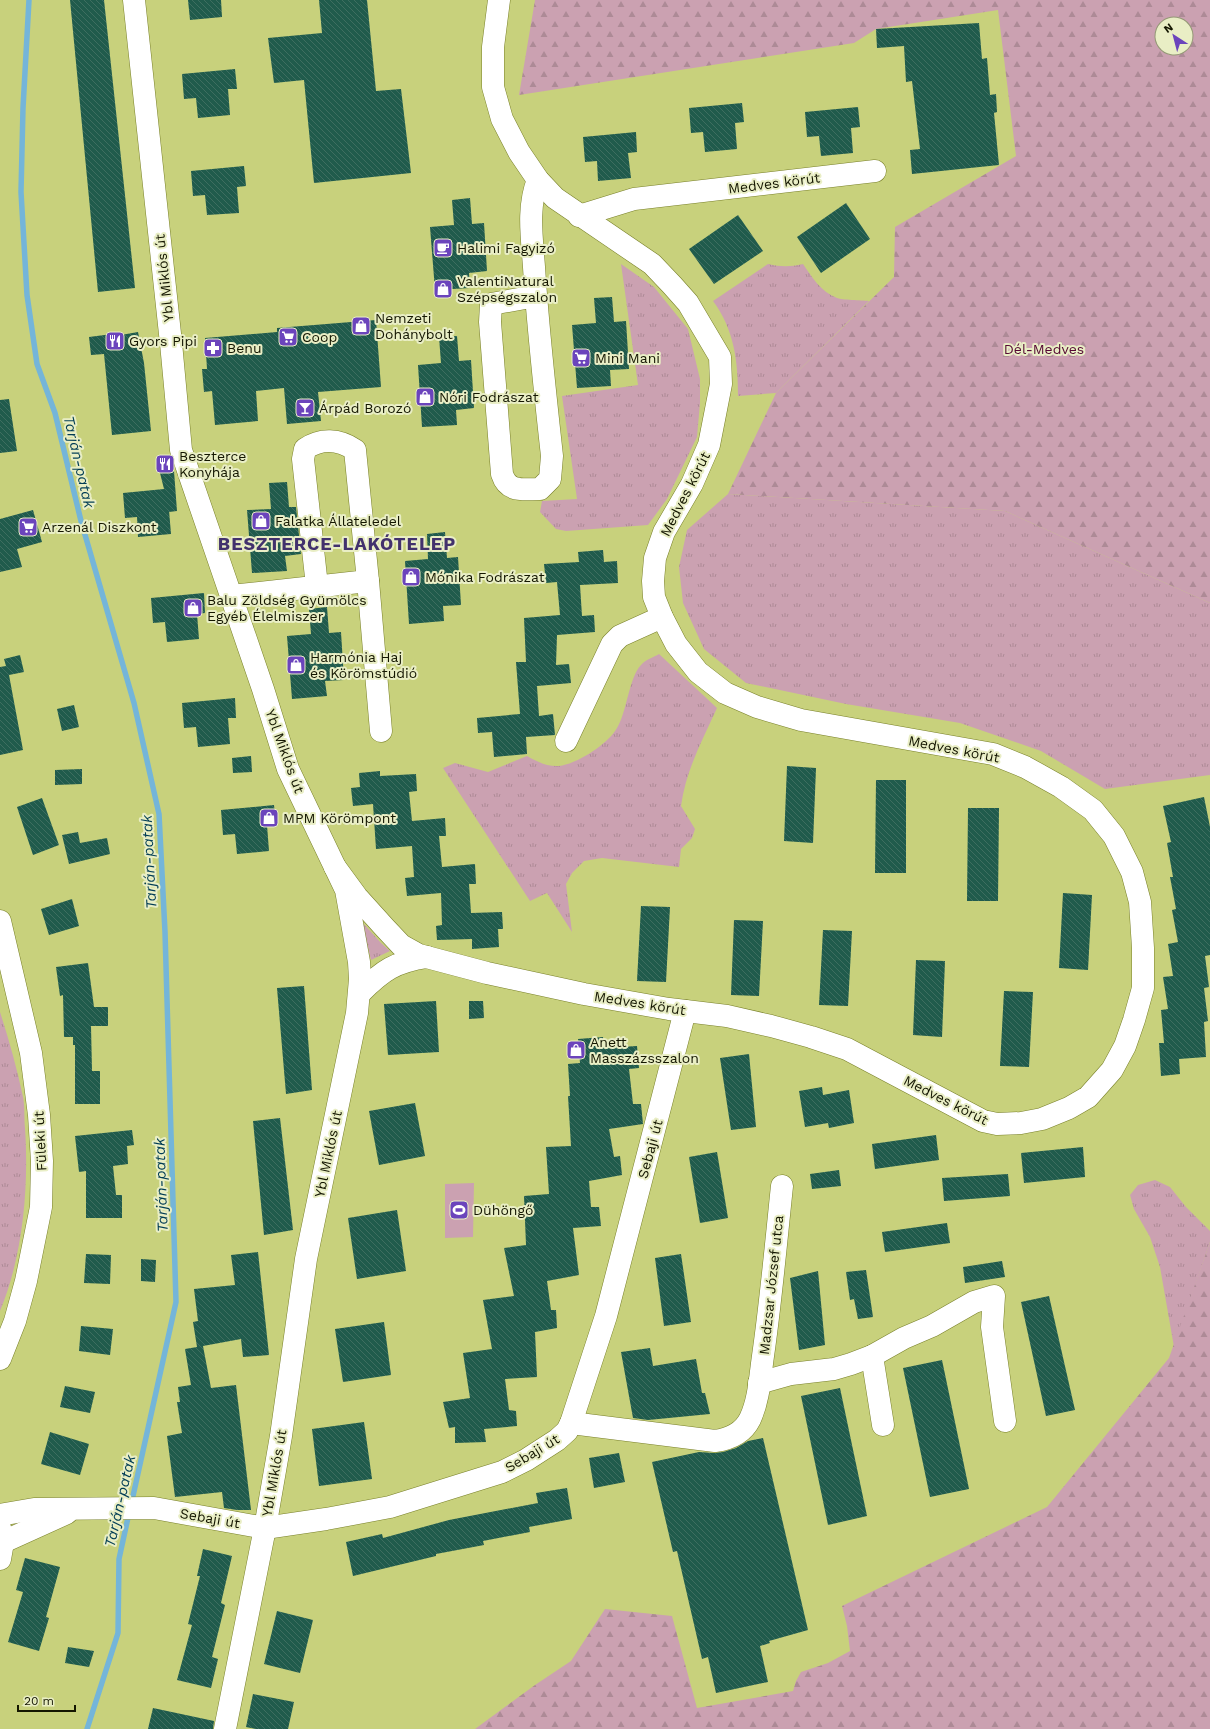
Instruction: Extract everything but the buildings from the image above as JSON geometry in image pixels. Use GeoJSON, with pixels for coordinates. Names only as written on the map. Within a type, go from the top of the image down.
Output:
{"type":"FeatureCollection","features":[{"type":"Feature","properties":{"kind":"street","name":"Ybl Miklós út"},"geometry":{"type":"LineString","coordinates":[[134,0],[181,450],[288,769],[346,890],[359,962],[360,992],[357,1013],[306,1259],[281,1436],[265,1528],[224,1729]]}},
{"type":"Feature","properties":{"kind":"street","name":"Medves körút"},"geometry":{"type":"LineString","coordinates":[[335,867],[357,897],[401,945],[419,955],[487,973],[584,994],[685,1011],[728,1016],[811,1037],[847,1049],[983,1121],[1004,1125],[1042,1119],[1069,1108],[1088,1097],[1112,1070],[1125,1046],[1143,988],[1143,948],[1140,902],[1132,872],[1114,836],[1093,810],[1061,787],[1025,766],[993,754],[800,720],[757,707],[725,693],[698,672],[676,644],[662,617],[654,596],[653,581],[656,558],[664,532],[692,484],[709,445],[721,384],[720,357],[688,303],[652,264],[617,239],[579,216],[555,198],[538,180],[519,152],[502,120],[493,87],[493,47],[499,0]]}},
{"type":"Feature","properties":{"kind":"street","name":"Medves körút"},"geometry":{"type":"LineString","coordinates":[[579,216],[634,199],[875,172]]}},
{"type":"Feature","properties":{"kind":"street"},"geometry":{"type":"LineString","coordinates":[[536,296],[491,304],[490,322],[502,474],[504,482],[512,487],[523,490],[540,488],[550,478],[552,456],[536,296],[531,221],[534,190],[538,180]]}},
{"type":"Feature","properties":{"kind":"street"},"geometry":{"type":"LineString","coordinates":[[317,586],[304,459],[305,449],[314,443],[337,441],[355,450],[381,730]]}},
{"type":"Feature","properties":{"kind":"street"},"geometry":{"type":"LineString","coordinates":[[231,596],[368,581]]}},
{"type":"Feature","properties":{"kind":"street"},"geometry":{"type":"LineString","coordinates":[[566,741],[612,644],[620,636],[662,617]]}},
{"type":"Feature","properties":{"kind":"street","name":"Füleki út"},"geometry":{"type":"LineString","coordinates":[[0,921],[31,1052],[40,1115],[42,1161],[41,1207],[26,1281],[15,1321],[0,1359]]}},
{"type":"Feature","properties":{"kind":"street"},"geometry":{"type":"LineString","coordinates":[[360,992],[394,965],[408,960],[426,957]]}},
{"type":"Feature","properties":{"kind":"street","name":"Sebaji út"},"geometry":{"type":"LineString","coordinates":[[0,1515],[34,1509],[154,1508],[265,1528],[326,1519],[390,1507],[495,1475],[526,1460],[558,1440],[567,1431],[571,1423],[606,1316],[685,1011]]}},
{"type":"Feature","properties":{"kind":"street","name":"Madzsar József utca"},"geometry":{"type":"LineString","coordinates":[[571,1423],[715,1441],[726,1440],[744,1429],[750,1419],[756,1402],[759,1383],[766,1336],[782,1186]]}},
{"type":"Feature","properties":{"kind":"street"},"geometry":{"type":"LineString","coordinates":[[759,1383],[791,1374],[834,1369],[851,1364],[872,1356],[904,1338],[938,1323],[974,1302],[994,1296],[992,1327],[1005,1421]]}},
{"type":"Feature","properties":{"kind":"street"},"geometry":{"type":"LineString","coordinates":[[872,1356],[883,1425]]}},
{"type":"Feature","properties":{"kind":"street"},"geometry":{"type":"LineString","coordinates":[[1,1543],[31,1528],[76,1509]]}},
{"type":"Feature","properties":{"kind":"green space","name":"Dél-Medves"},"geometry":{"type":"Polygon","coordinates":[[[535,0],[1210,0],[1210,603],[1005,511],[728,494],[776,393],[894,277],[895,227],[1016,156],[998,10],[876,29],[854,43],[519,95],[535,0]]]}},
{"type":"Feature","properties":{"kind":"green space"},"geometry":{"type":"Polygon","coordinates":[[[621,264],[654,287],[688,329],[700,379],[700,403],[697,437],[667,499],[648,525],[566,531],[556,529],[540,512],[542,501],[577,499],[562,396],[638,385],[621,264]]]}},
{"type":"Feature","properties":{"kind":"green space"},"geometry":{"type":"Polygon","coordinates":[[[768,264],[777,266],[794,266],[803,264],[817,284],[831,295],[839,299],[869,301],[776,393],[738,396],[736,358],[730,334],[726,323],[713,301],[768,264]]]}},
{"type":"Feature","properties":{"kind":"green space"},"geometry":{"type":"Polygon","coordinates":[[[728,494],[1005,511],[1210,603],[1210,775],[1105,789],[1041,751],[960,723],[846,704],[746,683],[704,649],[683,603],[679,567],[687,530],[728,494]]]}},
{"type":"Feature","properties":{"kind":"green space"},"geometry":{"type":"Polygon","coordinates":[[[659,654],[717,708],[695,756],[683,793],[681,806],[695,829],[692,838],[681,849],[679,867],[602,858],[584,861],[572,873],[566,884],[572,932],[547,893],[530,901],[443,768],[455,763],[488,772],[527,756],[550,766],[559,766],[583,757],[599,747],[613,734],[623,713],[637,670],[645,662],[659,654]]]}},
{"type":"Feature","properties":{"kind":"green space"},"geometry":{"type":"Polygon","coordinates":[[[362,922],[381,943],[390,951],[371,960],[362,922]]]}},
{"type":"Feature","properties":{"kind":"green space"},"geometry":{"type":"Polygon","coordinates":[[[0,1012],[13,1054],[23,1097],[26,1174],[23,1221],[19,1244],[8,1290],[0,1311],[0,1012]]]}},
{"type":"Feature","properties":{"kind":"green space"},"geometry":{"type":"Polygon","coordinates":[[[1155,1180],[1170,1187],[1186,1207],[1210,1231],[1210,1242],[1174,1347],[1160,1267],[1150,1237],[1134,1209],[1130,1195],[1138,1185],[1155,1180]]]}},
{"type":"Feature","properties":{"kind":"green space","name":"Dühöngő"},"geometry":{"type":"Polygon","coordinates":[[[474,1183],[473,1237],[445,1238],[445,1184],[474,1183]]]}},
{"type":"Feature","properties":{"kind":"green space"},"geometry":{"type":"Polygon","coordinates":[[[1210,1242],[1210,1729],[475,1729],[535,1685],[571,1661],[605,1609],[672,1616],[697,1708],[793,1691],[801,1672],[828,1663],[850,1651],[847,1626],[842,1606],[1047,1507],[1169,1358],[1210,1242]]]}},
{"type":"Feature","properties":{"kind":"waterway","name":"Tarján-patak"},"geometry":{"type":"LineString","coordinates":[[29,0],[23,108],[21,192],[27,295],[37,364],[55,413],[81,521],[134,703],[159,814],[165,932],[176,1302],[131,1505]]}},
{"type":"Feature","properties":{"kind":"waterway","name":"Tarján-patak"},"geometry":{"type":"LineString","coordinates":[[87,1729],[118,1633],[119,1559],[129,1513]]}},
{"type":"Feature","properties":{"kind":"place","name":"Halimi Fagyizó"},"geometry":{"type":"Point","coordinates":[443,248]}},
{"type":"Feature","properties":{"kind":"place","name":"ValentiNatural Szépségszalon"},"geometry":{"type":"Point","coordinates":[443,289]}},
{"type":"Feature","properties":{"kind":"place","name":"Nemzeti Dohánybolt"},"geometry":{"type":"Point","coordinates":[361,326]}},
{"type":"Feature","properties":{"kind":"place","name":"Coop"},"geometry":{"type":"Point","coordinates":[288,337]}},
{"type":"Feature","properties":{"kind":"place","name":"Gyors Pipi"},"geometry":{"type":"Point","coordinates":[115,341]}},
{"type":"Feature","properties":{"kind":"place","name":"Benu"},"geometry":{"type":"Point","coordinates":[213,348]}},
{"type":"Feature","properties":{"kind":"place","name":"Mini Mani"},"geometry":{"type":"Point","coordinates":[581,358]}},
{"type":"Feature","properties":{"kind":"place","name":"Nóri Fodrászat"},"geometry":{"type":"Point","coordinates":[425,397]}},
{"type":"Feature","properties":{"kind":"place","name":"Árpád Borozó"},"geometry":{"type":"Point","coordinates":[305,408]}},
{"type":"Feature","properties":{"kind":"place","name":"Beszterce Konyhája"},"geometry":{"type":"Point","coordinates":[165,464]}},
{"type":"Feature","properties":{"kind":"place","name":"Falatka Állateledel"},"geometry":{"type":"Point","coordinates":[261,521]}},
{"type":"Feature","properties":{"kind":"place","name":"Arzenál Diszkont"},"geometry":{"type":"Point","coordinates":[28,527]}},
{"type":"Feature","properties":{"kind":"place","name":"Mónika Fodrászat"},"geometry":{"type":"Point","coordinates":[411,577]}},
{"type":"Feature","properties":{"kind":"place","name":"Balu Zöldség Gyümölcs Egyéb Élelmiszer"},"geometry":{"type":"Point","coordinates":[193,608]}},
{"type":"Feature","properties":{"kind":"place","name":"Harmónia Haj és Körömstúdió"},"geometry":{"type":"Point","coordinates":[296,665]}},
{"type":"Feature","properties":{"kind":"place","name":"MPM Körömpont"},"geometry":{"type":"Point","coordinates":[269,818]}},
{"type":"Feature","properties":{"kind":"place","name":"Anett Masszázsszalon"},"geometry":{"type":"Point","coordinates":[576,1050]}},
{"type":"Feature","properties":{"kind":"place","name":"Dühöngő"},"geometry":{"type":"Point","coordinates":[459,1210]}},
{"type":"Feature","properties":{"kind":"district","name":"BESZTERCE-LAKÓTELEP"},"geometry":{"type":"Point","coordinates":[337,544]}}]}
